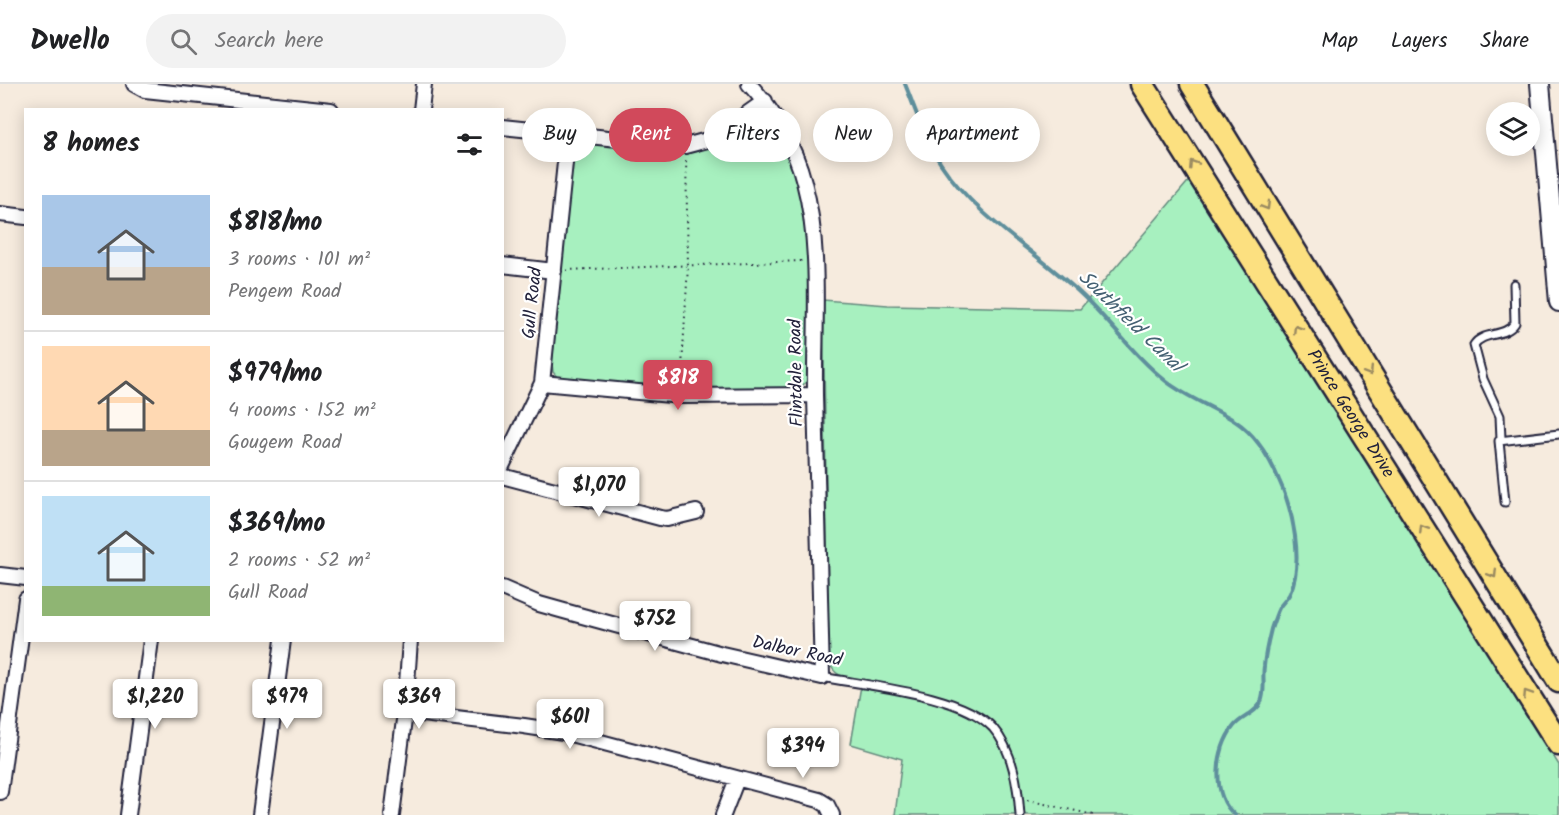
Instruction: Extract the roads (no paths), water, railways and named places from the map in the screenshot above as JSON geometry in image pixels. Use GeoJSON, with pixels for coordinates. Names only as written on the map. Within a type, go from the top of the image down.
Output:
{"type":"FeatureCollection","features":[{"type":"Feature","properties":{"kind":"main road","name":"Prince George Drive"},"geometry":{"type":"LineString","coordinates":[[1142,84],[1559,744]]}},
{"type":"Feature","properties":{"kind":"main road","name":"Prince George Drive"},"geometry":{"type":"LineString","coordinates":[[1192,84],[1559,681]]}},
{"type":"Feature","properties":{"kind":"street"},"geometry":{"type":"LineString","coordinates":[[134,84],[145,90],[292,108]]}},
{"type":"Feature","properties":{"kind":"street"},"geometry":{"type":"LineString","coordinates":[[421,108],[424,84]]}},
{"type":"Feature","properties":{"kind":"street","name":"Flintdale Road"},"geometry":{"type":"LineString","coordinates":[[749,84],[765,101],[785,134],[804,181],[812,220],[822,677]]}},
{"type":"Feature","properties":{"kind":"street"},"geometry":{"type":"LineString","coordinates":[[1540,84],[1559,302]]}},
{"type":"Feature","properties":{"kind":"street"},"geometry":{"type":"LineString","coordinates":[[597,137],[685,146],[711,139],[765,101]]}},
{"type":"Feature","properties":{"kind":"street"},"geometry":{"type":"LineString","coordinates":[[504,127],[522,129]]}},
{"type":"Feature","properties":{"kind":"street","name":"Gull Road"},"geometry":{"type":"LineString","coordinates":[[504,462],[543,383],[565,162]]}},
{"type":"Feature","properties":{"kind":"street"},"geometry":{"type":"LineString","coordinates":[[0,214],[24,217]]}},
{"type":"Feature","properties":{"kind":"street"},"geometry":{"type":"LineString","coordinates":[[504,265],[554,271]]}},
{"type":"Feature","properties":{"kind":"street"},"geometry":{"type":"LineString","coordinates":[[543,383],[681,396],[815,395]]}},
{"type":"Feature","properties":{"kind":"street"},"geometry":{"type":"LineString","coordinates":[[504,477],[660,518],[667,519],[696,512]]}},
{"type":"Feature","properties":{"kind":"street"},"geometry":{"type":"LineString","coordinates":[[0,575],[24,578]]}},
{"type":"Feature","properties":{"kind":"street","name":"Dalbor Road"},"geometry":{"type":"LineString","coordinates":[[504,589],[539,604],[575,614],[722,654],[822,677]]}},
{"type":"Feature","properties":{"kind":"street"},"geometry":{"type":"LineString","coordinates":[[0,792],[24,614]]}},
{"type":"Feature","properties":{"kind":"street"},"geometry":{"type":"LineString","coordinates":[[128,815],[151,642]]}},
{"type":"Feature","properties":{"kind":"street"},"geometry":{"type":"LineString","coordinates":[[260,815],[283,642]]}},
{"type":"Feature","properties":{"kind":"street"},"geometry":{"type":"LineString","coordinates":[[392,815],[405,712],[410,642]]}},
{"type":"Feature","properties":{"kind":"street"},"geometry":{"type":"LineString","coordinates":[[405,712],[556,731],[819,800],[827,806],[832,815]]}},
{"type":"Feature","properties":{"kind":"street"},"geometry":{"type":"LineString","coordinates":[[723,815],[737,779]]}},
{"type":"Feature","properties":{"kind":"lane"},"geometry":{"type":"LineString","coordinates":[[1505,502],[1498,443],[1501,439],[1500,416],[1482,379],[1474,345],[1481,338],[1507,331],[1515,323],[1514,284]]}},
{"type":"Feature","properties":{"kind":"lane"},"geometry":{"type":"LineString","coordinates":[[1501,439],[1559,434]]}},
{"type":"Feature","properties":{"kind":"lane","name":"Dalbor Road"},"geometry":{"type":"LineString","coordinates":[[822,677],[939,699],[963,707],[980,717],[995,730],[1005,748],[1016,780],[1020,815]]}},
{"type":"Feature","properties":{"kind":"waterway","name":"Southfield Canal"},"geometry":{"type":"LineString","coordinates":[[905,84],[935,155],[955,183],[971,200],[988,217],[1080,293],[1155,372],[1183,393],[1242,426],[1261,448],[1279,480],[1289,506],[1295,536],[1296,566],[1290,593],[1279,608],[1271,629],[1265,657],[1261,702],[1256,709],[1234,726],[1223,747],[1220,759],[1219,785],[1227,807],[1235,815]]}}]}
